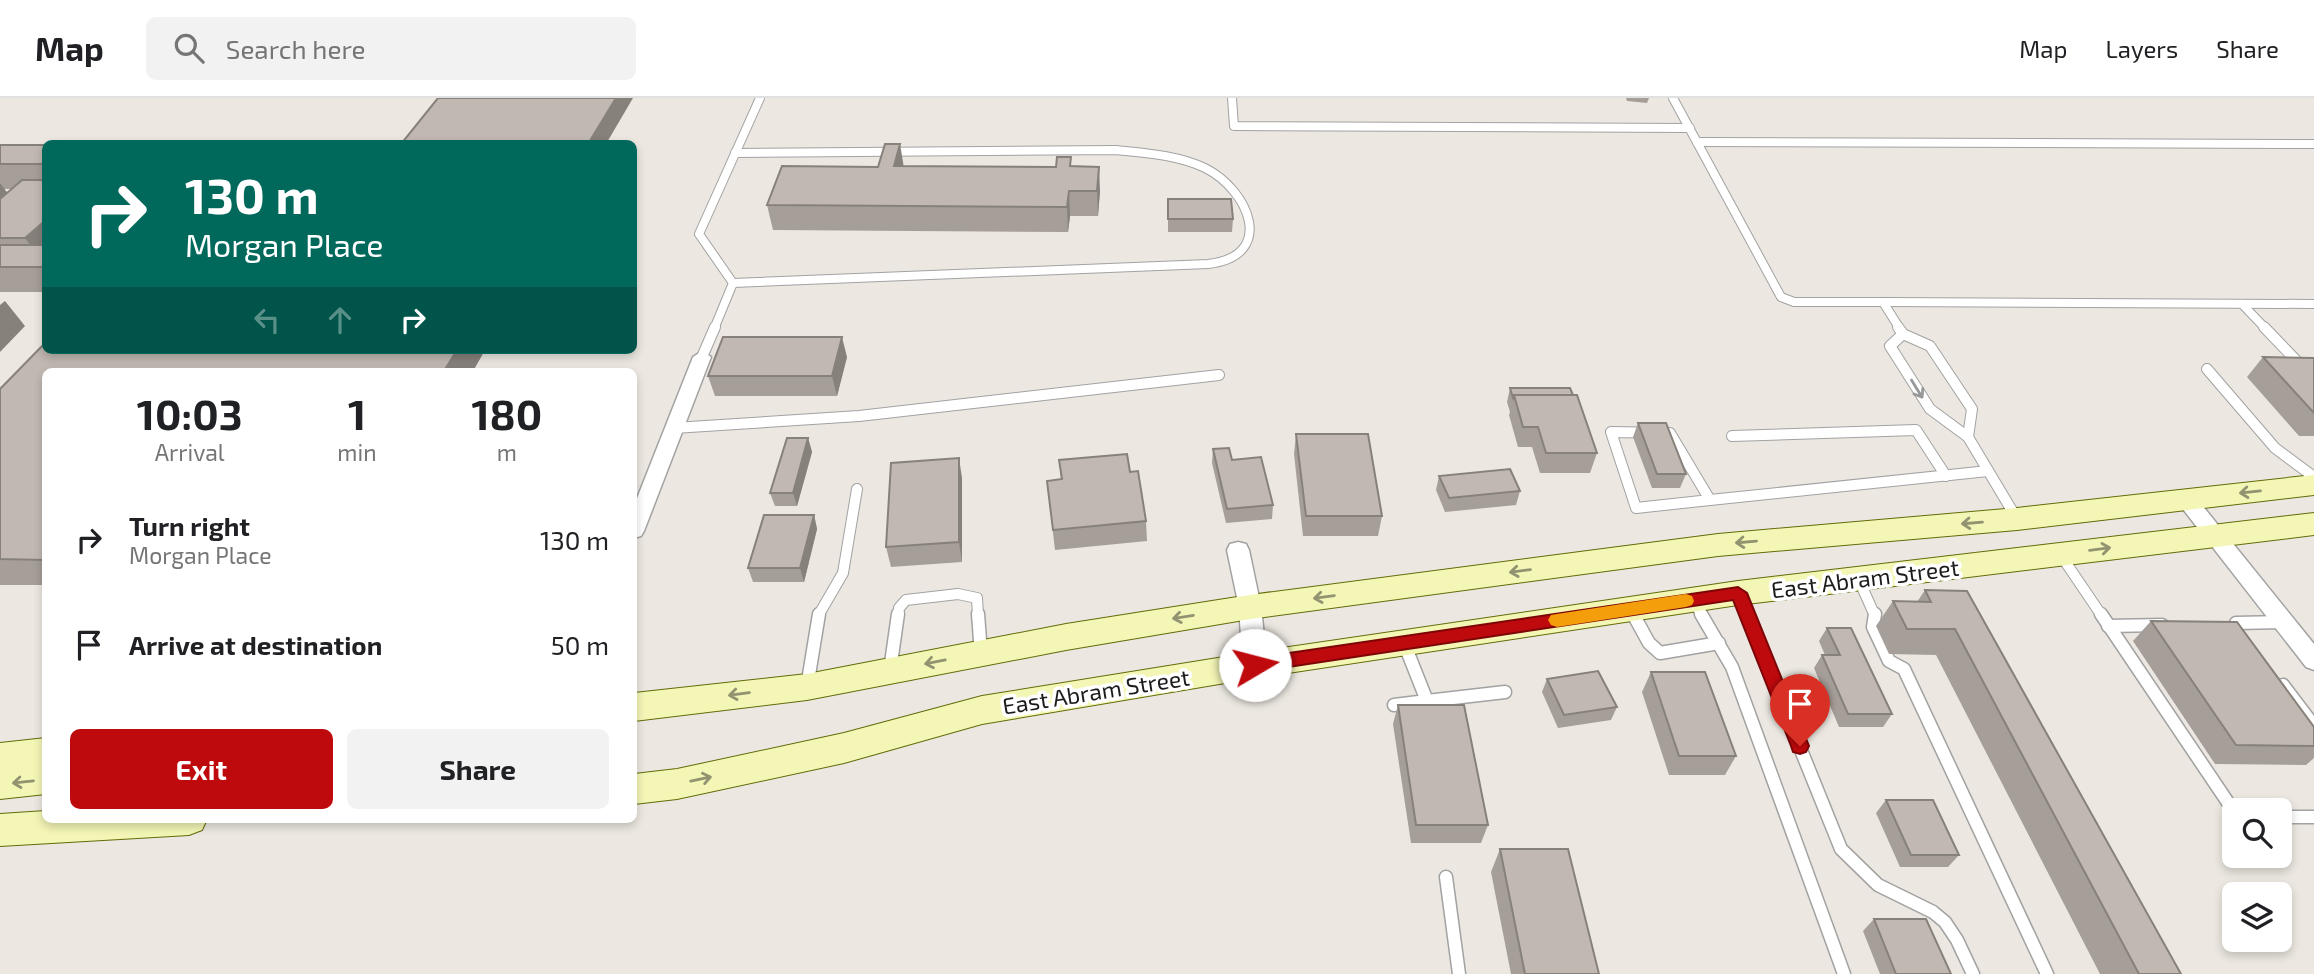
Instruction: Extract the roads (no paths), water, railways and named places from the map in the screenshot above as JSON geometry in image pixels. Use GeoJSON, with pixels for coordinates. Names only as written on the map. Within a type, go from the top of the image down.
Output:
{"type":"FeatureCollection","features":[{"type":"Feature","properties":{"kind":"main road","name":"East Abram Street"},"geometry":{"type":"LineString","coordinates":[[637,707],[807,687],[981,653],[1250,607],[1718,545],[2017,519],[2314,485]]}},
{"type":"Feature","properties":{"kind":"main road"},"geometry":{"type":"LineString","coordinates":[[1776,588],[1811,573],[1854,564],[2013,542],[2020,536],[2017,519]]}},
{"type":"Feature","properties":{"kind":"main road","name":"East Abram Street"},"geometry":{"type":"LineString","coordinates":[[637,789],[677,784],[844,748],[982,710],[1255,665],[1738,593],[2314,524]]}},
{"type":"Feature","properties":{"kind":"main road"},"geometry":{"type":"LineString","coordinates":[[0,758],[42,753]]}},
{"type":"Feature","properties":{"kind":"main road"},"geometry":{"type":"LineString","coordinates":[[0,784],[42,779]]}},
{"type":"Feature","properties":{"kind":"main road"},"geometry":{"type":"LineString","coordinates":[[0,830],[120,823]]}},
{"type":"Feature","properties":{"kind":"street"},"geometry":{"type":"LineString","coordinates":[[637,523],[702,358]]}},
{"type":"Feature","properties":{"kind":"street"},"geometry":{"type":"LineString","coordinates":[[2186,499],[2314,660]]}},
{"type":"Feature","properties":{"kind":"street"},"geometry":{"type":"LineString","coordinates":[[1238,550],[1250,607],[1255,665]]}},
{"type":"Feature","properties":{"kind":"lane"},"geometry":{"type":"LineString","coordinates":[[733,283],[699,234],[760,98]]}},
{"type":"Feature","properties":{"kind":"lane"},"geometry":{"type":"LineString","coordinates":[[1232,98],[1234,126],[1690,128]]}},
{"type":"Feature","properties":{"kind":"lane"},"geometry":{"type":"LineString","coordinates":[[1673,98],[1781,297],[1794,302],[2314,304]]}},
{"type":"Feature","properties":{"kind":"lane"},"geometry":{"type":"LineString","coordinates":[[1697,142],[2314,144]]}},
{"type":"Feature","properties":{"kind":"lane"},"geometry":{"type":"LineString","coordinates":[[733,283],[1181,265],[1225,261],[1242,249],[1251,237],[1251,221],[1242,201],[1227,184],[1208,169],[1151,153],[1116,150],[735,153]]}},
{"type":"Feature","properties":{"kind":"lane"},"geometry":{"type":"LineString","coordinates":[[702,358],[733,283]]}},
{"type":"Feature","properties":{"kind":"lane"},"geometry":{"type":"LineString","coordinates":[[1882,302],[1903,334],[1930,346],[1972,409],[1968,437]]}},
{"type":"Feature","properties":{"kind":"lane"},"geometry":{"type":"LineString","coordinates":[[2242,303],[2314,379]]}},
{"type":"Feature","properties":{"kind":"lane"},"geometry":{"type":"LineString","coordinates":[[1903,334],[1890,346],[1930,409],[1968,437],[2017,519]]}},
{"type":"Feature","properties":{"kind":"lane"},"geometry":{"type":"LineString","coordinates":[[2207,369],[2275,448],[2314,477]]}},
{"type":"Feature","properties":{"kind":"lane"},"geometry":{"type":"LineString","coordinates":[[674,428],[859,416],[1219,375]]}},
{"type":"Feature","properties":{"kind":"lane"},"geometry":{"type":"LineString","coordinates":[[1732,436],[1916,430],[1946,476]]}},
{"type":"Feature","properties":{"kind":"lane"},"geometry":{"type":"LineString","coordinates":[[1710,501],[1671,433],[1611,432],[1636,508],[1710,501],[1988,471]]}},
{"type":"Feature","properties":{"kind":"lane"},"geometry":{"type":"LineString","coordinates":[[807,687],[817,618],[843,573],[857,489]]}},
{"type":"Feature","properties":{"kind":"lane"},"geometry":{"type":"LineString","coordinates":[[2060,554],[2225,798]]}},
{"type":"Feature","properties":{"kind":"lane"},"geometry":{"type":"LineString","coordinates":[[1858,578],[1876,617],[1873,627],[1889,661],[1905,669],[2047,974]]}},
{"type":"Feature","properties":{"kind":"lane"},"geometry":{"type":"LineString","coordinates":[[1738,593],[1841,849],[1859,872],[1895,895],[1920,904],[1944,921],[1973,974]]}},
{"type":"Feature","properties":{"kind":"lane"},"geometry":{"type":"LineString","coordinates":[[890,670],[899,608],[906,600],[958,594],[976,598],[981,653]]}},
{"type":"Feature","properties":{"kind":"lane"},"geometry":{"type":"LineString","coordinates":[[1693,600],[1732,667],[1844,974]]}},
{"type":"Feature","properties":{"kind":"lane"},"geometry":{"type":"LineString","coordinates":[[1630,609],[1649,643],[1660,653],[1719,643]]}},
{"type":"Feature","properties":{"kind":"lane"},"geometry":{"type":"LineString","coordinates":[[2243,633],[2229,623],[2284,622]]}},
{"type":"Feature","properties":{"kind":"lane"},"geometry":{"type":"LineString","coordinates":[[2109,626],[2172,624]]}},
{"type":"Feature","properties":{"kind":"lane"},"geometry":{"type":"LineString","coordinates":[[1404,643],[1427,701]]}},
{"type":"Feature","properties":{"kind":"lane"},"geometry":{"type":"LineString","coordinates":[[2275,674],[2314,726]]}},
{"type":"Feature","properties":{"kind":"lane"},"geometry":{"type":"LineString","coordinates":[[1394,705],[1505,692]]}},
{"type":"Feature","properties":{"kind":"lane"},"geometry":{"type":"LineString","coordinates":[[2292,817],[2314,817]]}},
{"type":"Feature","properties":{"kind":"lane"},"geometry":{"type":"LineString","coordinates":[[1446,877],[1460,974]]}}]}
